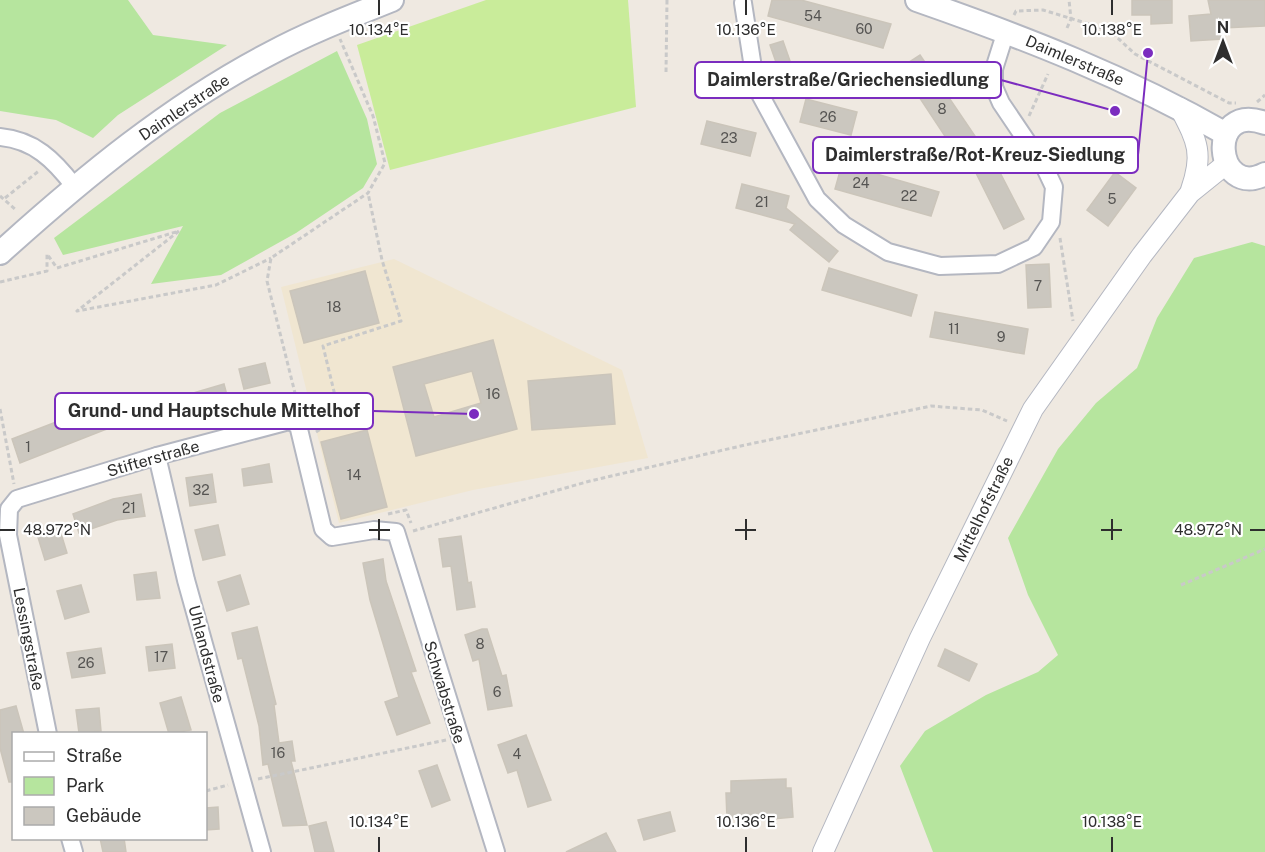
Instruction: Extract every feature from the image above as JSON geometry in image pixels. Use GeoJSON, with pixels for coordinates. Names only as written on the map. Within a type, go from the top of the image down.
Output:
{"type":"FeatureCollection","features":[{"type":"Feature","properties":{"kind":"main road","name":"Daimlerstraße"},"geometry":{"type":"LineString","coordinates":[[917,0],[1006,31],[1112,74],[1226,134]]}},
{"type":"Feature","properties":{"kind":"main road","name":"Daimlerstraße"},"geometry":{"type":"LineString","coordinates":[[0,253],[74,186],[180,108],[271,52],[379,2]]}},
{"type":"Feature","properties":{"kind":"main road"},"geometry":{"type":"LineString","coordinates":[[1260,113],[1238,122],[1226,134],[1222,145],[1226,164],[1241,176],[1251,178],[1265,174]]}},
{"type":"Feature","properties":{"kind":"street"},"geometry":{"type":"LineString","coordinates":[[743,3],[756,87],[817,199],[844,225],[888,252],[940,266],[998,264],[1034,247],[1051,222],[1054,187],[1045,168],[1016,127],[994,87],[994,69],[1006,31]]}},
{"type":"Feature","properties":{"kind":"street","name":"Mittelhofstraße"},"geometry":{"type":"LineString","coordinates":[[1180,108],[1197,141],[1199,154],[1198,169],[1190,193]]}},
{"type":"Feature","properties":{"kind":"street"},"geometry":{"type":"LineString","coordinates":[[0,137],[26,142],[38,149],[54,160],[74,186]]}},
{"type":"Feature","properties":{"kind":"street","name":"Mittelhofstraße"},"geometry":{"type":"LineString","coordinates":[[823,852],[920,638],[1033,409],[1190,193],[1226,164]]}},
{"type":"Feature","properties":{"kind":"street","name":"Stifterstraße"},"geometry":{"type":"LineString","coordinates":[[13,504],[157,456],[289,421],[303,431]]}},
{"type":"Feature","properties":{"kind":"street"},"geometry":{"type":"LineString","coordinates":[[303,431],[323,529],[332,537],[374,530],[396,532]]}},
{"type":"Feature","properties":{"kind":"street","name":"Uhlandstraße"},"geometry":{"type":"LineString","coordinates":[[157,456],[186,580],[262,852]]}},
{"type":"Feature","properties":{"kind":"street","name":"Lessingstraße"},"geometry":{"type":"LineString","coordinates":[[13,504],[8,535],[48,732]]}},
{"type":"Feature","properties":{"kind":"street","name":"Schwabstraße"},"geometry":{"type":"LineString","coordinates":[[396,532],[496,852]]}},
{"type":"Feature","properties":{"kind":"path"},"geometry":{"type":"LineString","coordinates":[[666,72],[667,0]]}},
{"type":"Feature","properties":{"kind":"path"},"geometry":{"type":"LineString","coordinates":[[1067,28],[1071,19],[1069,0]]}},
{"type":"Feature","properties":{"kind":"path"},"geometry":{"type":"LineString","coordinates":[[1006,31],[1016,11],[1024,9],[1043,10],[1109,30],[1135,54],[1229,103],[1238,103]]}},
{"type":"Feature","properties":{"kind":"path"},"geometry":{"type":"LineString","coordinates":[[0,282],[47,271],[47,254],[57,268],[179,231],[77,311],[216,285],[271,258],[368,193],[385,162],[373,116],[334,24]]}},
{"type":"Feature","properties":{"kind":"path"},"geometry":{"type":"LineString","coordinates":[[1016,127],[1028,118],[1048,74]]}},
{"type":"Feature","properties":{"kind":"path"},"geometry":{"type":"LineString","coordinates":[[1260,113],[1265,95]]}},
{"type":"Feature","properties":{"kind":"path"},"geometry":{"type":"LineString","coordinates":[[5,198],[28,178]]}},
{"type":"Feature","properties":{"kind":"path"},"geometry":{"type":"LineString","coordinates":[[271,258],[267,281],[300,408],[303,431],[338,418],[338,408],[323,346],[401,321],[382,260],[368,193]]}},
{"type":"Feature","properties":{"kind":"path"},"geometry":{"type":"LineString","coordinates":[[0,196],[15,209]]}},
{"type":"Feature","properties":{"kind":"path"},"geometry":{"type":"LineString","coordinates":[[1051,222],[1059,229],[1073,322],[1086,334]]}},
{"type":"Feature","properties":{"kind":"path"},"geometry":{"type":"LineString","coordinates":[[396,532],[414,531],[601,478],[931,406],[982,410],[1023,429]]}},
{"type":"Feature","properties":{"kind":"path"},"geometry":{"type":"LineString","coordinates":[[300,408],[304,417],[338,408]]}},
{"type":"Feature","properties":{"kind":"path"},"geometry":{"type":"LineString","coordinates":[[0,409],[13,504]]}},
{"type":"Feature","properties":{"kind":"path"},"geometry":{"type":"LineString","coordinates":[[386,515],[406,510],[414,531]]}},
{"type":"Feature","properties":{"kind":"path"},"geometry":{"type":"LineString","coordinates":[[1180,585],[1265,549]]}},
{"type":"Feature","properties":{"kind":"path"},"geometry":{"type":"LineString","coordinates":[[207,791],[459,737]]}},
{"type":"Feature","properties":{"kind":"shaded area"},"geometry":{"type":"Polygon","coordinates":[[[394,259],[622,370],[648,458],[473,490],[339,523],[281,287],[394,259]]]}},
{"type":"Feature","properties":{"kind":"green space"},"geometry":{"type":"Polygon","coordinates":[[[0,0],[128,0],[153,35],[227,45],[118,115],[93,138],[56,120],[0,111],[0,0]]]}},
{"type":"Feature","properties":{"kind":"green space"},"geometry":{"type":"Polygon","coordinates":[[[486,0],[628,0],[636,107],[390,170],[357,45],[486,0]]]}},
{"type":"Feature","properties":{"kind":"green space"},"geometry":{"type":"Polygon","coordinates":[[[337,51],[367,119],[377,164],[363,188],[296,233],[221,275],[151,284],[183,226],[63,255],[54,238],[220,113],[337,51]]]}},
{"type":"Feature","properties":{"kind":"green space"},"geometry":{"type":"Polygon","coordinates":[[[1252,242],[1265,246],[1265,852],[933,852],[900,766],[925,731],[986,695],[1038,672],[1058,655],[1028,595],[1008,538],[1058,449],[1096,403],[1137,368],[1157,318],[1194,258],[1252,242]]]}},
{"type":"Feature","properties":{"kind":"building"},"geometry":{"type":"Polygon","coordinates":[[[772,0],[801,0],[891,24],[883,48],[768,16],[772,0]]]}},
{"type":"Feature","properties":{"kind":"building"},"geometry":{"type":"Polygon","coordinates":[[[1132,0],[1172,0],[1172,23],[1151,24],[1151,15],[1132,15],[1132,0]]]}},
{"type":"Feature","properties":{"kind":"building"},"geometry":{"type":"Polygon","coordinates":[[[1208,0],[1265,0],[1265,26],[1222,28],[1223,39],[1191,41],[1189,16],[1211,14],[1208,0]]]}},
{"type":"Feature","properties":{"kind":"building"},"geometry":{"type":"Polygon","coordinates":[[[783,41],[797,81],[784,85],[770,45],[783,41]]]}},
{"type":"Feature","properties":{"kind":"building"},"geometry":{"type":"Polygon","coordinates":[[[920,55],[975,136],[971,139],[982,159],[966,168],[900,68],[920,55]]]}},
{"type":"Feature","properties":{"kind":"building"},"geometry":{"type":"Polygon","coordinates":[[[806,99],[857,112],[851,135],[800,122],[806,99]]]}},
{"type":"Feature","properties":{"kind":"building"},"geometry":{"type":"Polygon","coordinates":[[[707,121],[756,133],[750,156],[701,144],[707,121]]]}},
{"type":"Feature","properties":{"kind":"building"},"geometry":{"type":"Polygon","coordinates":[[[993,159],[1024,219],[1004,229],[974,169],[993,159]]]}},
{"type":"Feature","properties":{"kind":"building"},"geometry":{"type":"Polygon","coordinates":[[[842,164],[939,192],[931,216],[835,189],[842,164]]]}},
{"type":"Feature","properties":{"kind":"building"},"geometry":{"type":"Polygon","coordinates":[[[1115,172],[1136,188],[1108,226],[1087,210],[1115,172]]]}},
{"type":"Feature","properties":{"kind":"building"},"geometry":{"type":"Polygon","coordinates":[[[742,184],[789,196],[786,208],[838,251],[829,262],[790,230],[795,224],[736,208],[742,184]]]}},
{"type":"Feature","properties":{"kind":"building"},"geometry":{"type":"Polygon","coordinates":[[[1049,264],[1051,307],[1028,308],[1026,265],[1049,264]]]}},
{"type":"Feature","properties":{"kind":"building"},"geometry":{"type":"Polygon","coordinates":[[[829,268],[917,295],[911,316],[822,290],[829,268]]]}},
{"type":"Feature","properties":{"kind":"building"},"geometry":{"type":"Polygon","coordinates":[[[365,271],[379,323],[304,343],[290,291],[365,271]]]}},
{"type":"Feature","properties":{"kind":"building"},"geometry":{"type":"Polygon","coordinates":[[[935,312],[1028,329],[1024,354],[930,337],[935,312]]]}},
{"type":"Feature","properties":{"kind":"building"},"geometry":{"type":"Polygon","coordinates":[[[493,340],[517,429],[416,456],[393,367],[493,340]],[[472,371],[424,384],[434,417],[481,403],[472,371]]]}},
{"type":"Feature","properties":{"kind":"building"},"geometry":{"type":"Polygon","coordinates":[[[265,363],[270,383],[244,389],[239,369],[265,363]]]}},
{"type":"Feature","properties":{"kind":"building"},"geometry":{"type":"Polygon","coordinates":[[[611,374],[615,424],[532,430],[528,381],[611,374]]]}},
{"type":"Feature","properties":{"kind":"building"},"geometry":{"type":"Polygon","coordinates":[[[224,384],[228,399],[152,420],[150,416],[104,430],[20,463],[12,439],[77,414],[79,418],[123,402],[126,409],[172,394],[173,399],[224,384]]]}},
{"type":"Feature","properties":{"kind":"building"},"geometry":{"type":"Polygon","coordinates":[[[367,430],[387,507],[341,519],[321,442],[367,430]]]}},
{"type":"Feature","properties":{"kind":"building"},"geometry":{"type":"Polygon","coordinates":[[[269,464],[272,482],[244,486],[242,469],[269,464]]]}},
{"type":"Feature","properties":{"kind":"building"},"geometry":{"type":"Polygon","coordinates":[[[212,474],[216,502],[190,506],[186,478],[212,474]]]}},
{"type":"Feature","properties":{"kind":"building"},"geometry":{"type":"Polygon","coordinates":[[[141,494],[145,516],[117,520],[79,533],[73,514],[113,499],[141,494]]]}},
{"type":"Feature","properties":{"kind":"building"},"geometry":{"type":"Polygon","coordinates":[[[218,525],[225,555],[203,560],[195,530],[218,525]]]}},
{"type":"Feature","properties":{"kind":"building"},"geometry":{"type":"Polygon","coordinates":[[[59,527],[67,553],[45,560],[37,534],[59,527]]]}},
{"type":"Feature","properties":{"kind":"building"},"geometry":{"type":"Polygon","coordinates":[[[461,536],[468,583],[471,582],[475,607],[457,610],[451,566],[443,567],[439,539],[461,536]]]}},
{"type":"Feature","properties":{"kind":"building"},"geometry":{"type":"Polygon","coordinates":[[[383,559],[386,581],[416,671],[411,672],[430,723],[397,735],[385,702],[399,697],[370,600],[363,563],[383,559]]]}},
{"type":"Feature","properties":{"kind":"building"},"geometry":{"type":"Polygon","coordinates":[[[156,572],[160,598],[137,600],[134,575],[156,572]]]}},
{"type":"Feature","properties":{"kind":"building"},"geometry":{"type":"Polygon","coordinates":[[[240,575],[249,604],[227,611],[218,582],[240,575]]]}},
{"type":"Feature","properties":{"kind":"building"},"geometry":{"type":"Polygon","coordinates":[[[81,585],[89,612],[65,619],[57,591],[81,585]]]}},
{"type":"Feature","properties":{"kind":"building"},"geometry":{"type":"Polygon","coordinates":[[[257,627],[276,704],[274,705],[279,743],[292,741],[295,761],[291,761],[307,825],[283,826],[268,764],[263,765],[259,726],[242,658],[238,659],[232,633],[257,627]]]}},
{"type":"Feature","properties":{"kind":"building"},"geometry":{"type":"Polygon","coordinates":[[[487,629],[502,676],[506,675],[512,706],[488,710],[479,659],[473,661],[465,635],[487,629]]]}},
{"type":"Feature","properties":{"kind":"building"},"geometry":{"type":"Polygon","coordinates":[[[172,644],[175,668],[149,671],[146,647],[172,644]]]}},
{"type":"Feature","properties":{"kind":"building"},"geometry":{"type":"Polygon","coordinates":[[[101,648],[105,673],[72,678],[67,653],[101,648]]]}},
{"type":"Feature","properties":{"kind":"building"},"geometry":{"type":"Polygon","coordinates":[[[945,649],[977,664],[969,681],[938,666],[945,649]]]}},
{"type":"Feature","properties":{"kind":"building"},"geometry":{"type":"Polygon","coordinates":[[[181,697],[191,730],[168,732],[160,703],[181,697]]]}},
{"type":"Feature","properties":{"kind":"building"},"geometry":{"type":"Polygon","coordinates":[[[16,706],[23,732],[12,732],[12,782],[9,782],[0,748],[0,710],[16,706]]]}},
{"type":"Feature","properties":{"kind":"building"},"geometry":{"type":"Polygon","coordinates":[[[99,708],[101,731],[79,732],[76,710],[99,708]]]}},
{"type":"Feature","properties":{"kind":"building"},"geometry":{"type":"Polygon","coordinates":[[[526,735],[551,800],[528,807],[517,770],[508,773],[498,745],[526,735]]]}},
{"type":"Feature","properties":{"kind":"building"},"geometry":{"type":"Polygon","coordinates":[[[437,765],[450,800],[432,807],[419,771],[437,765]]]}},
{"type":"Feature","properties":{"kind":"building"},"geometry":{"type":"Polygon","coordinates":[[[786,779],[786,788],[791,788],[793,817],[752,821],[752,818],[727,819],[726,793],[731,793],[731,781],[786,779]]]}},
{"type":"Feature","properties":{"kind":"building"},"geometry":{"type":"Polygon","coordinates":[[[218,807],[219,829],[207,830],[207,808],[218,807]]]}},
{"type":"Feature","properties":{"kind":"building"},"geometry":{"type":"Polygon","coordinates":[[[670,812],[675,831],[644,840],[638,820],[670,812]]]}},
{"type":"Feature","properties":{"kind":"building"},"geometry":{"type":"Polygon","coordinates":[[[326,822],[334,852],[315,852],[309,826],[326,822]]]}},
{"type":"Feature","properties":{"kind":"building"},"geometry":{"type":"Polygon","coordinates":[[[606,833],[616,852],[566,852],[606,833]]]}},
{"type":"Feature","properties":{"kind":"building"},"geometry":{"type":"Polygon","coordinates":[[[100,840],[124,840],[126,852],[103,852],[100,840]]]}},
{"type":"Feature","properties":{"kind":"place","name":"Daimlerstraße/Rot-Kreuz-Siedlung"},"geometry":{"type":"Point","coordinates":[1148,53]}},
{"type":"Feature","properties":{"kind":"place","name":"Daimlerstraße/Griechensiedlung"},"geometry":{"type":"Point","coordinates":[1115,111]}},
{"type":"Feature","properties":{"kind":"place","name":"Grund- und Hauptschule Mittelhof"},"geometry":{"type":"Point","coordinates":[474,414]}}]}
